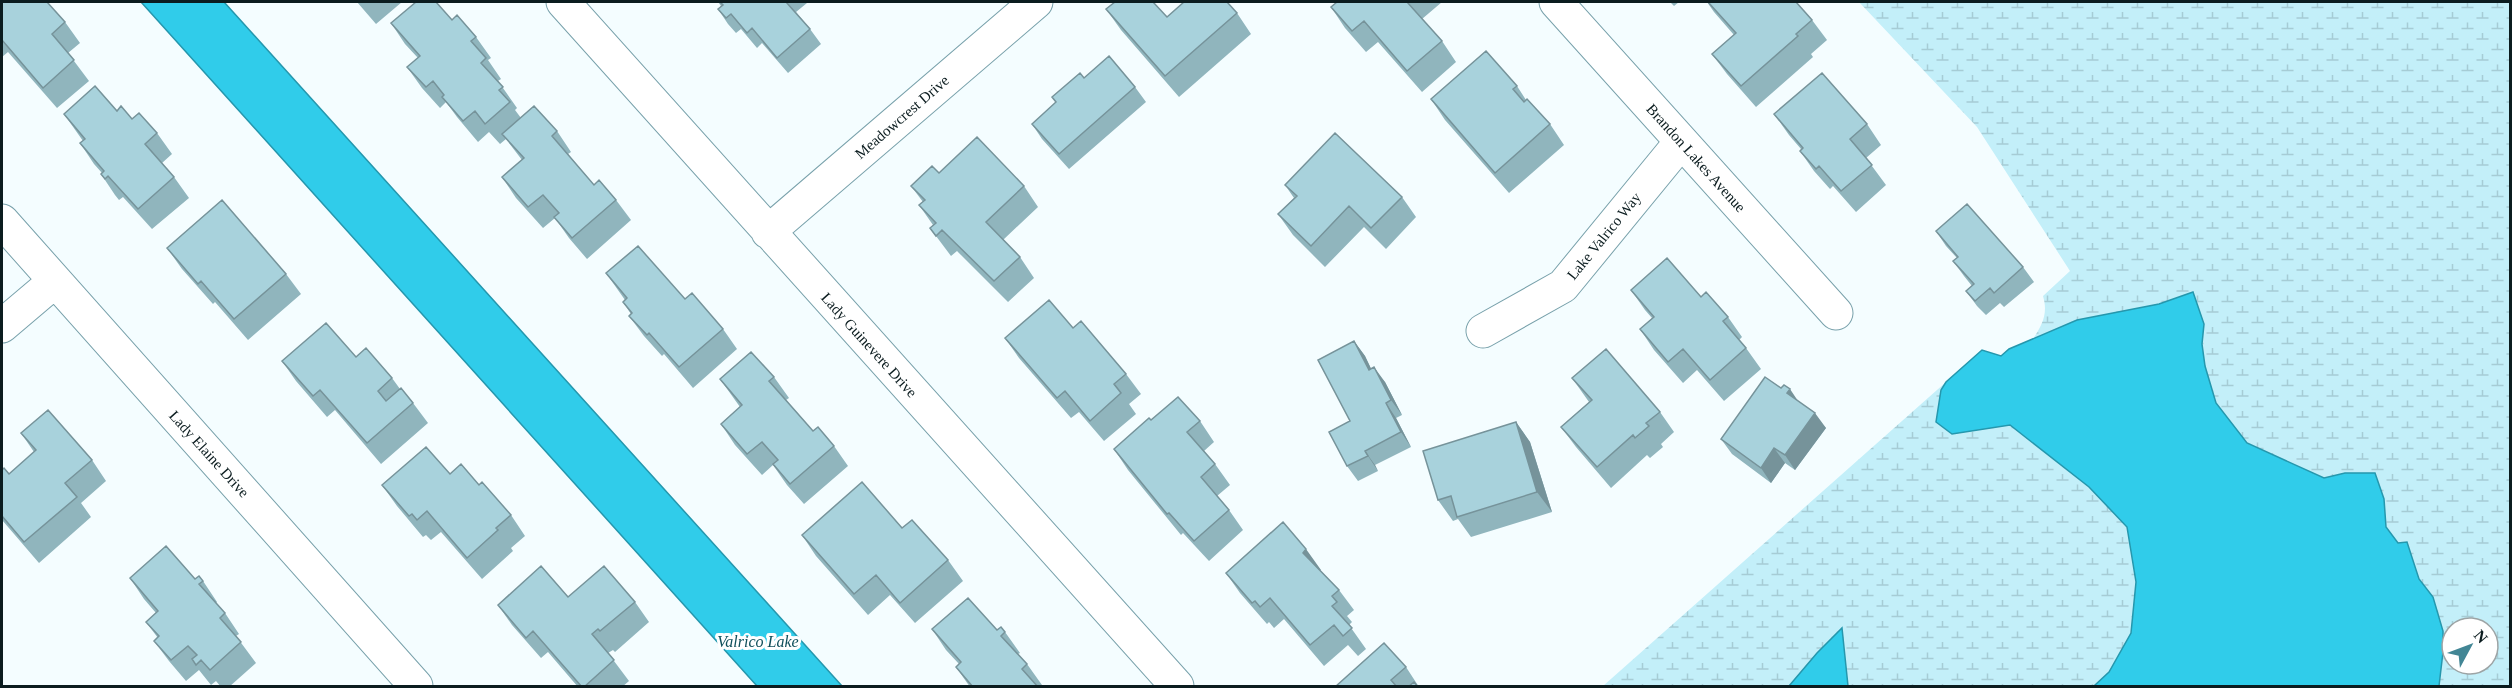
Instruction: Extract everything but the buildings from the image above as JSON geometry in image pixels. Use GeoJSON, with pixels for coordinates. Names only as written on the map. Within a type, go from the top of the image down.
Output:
{"type":"FeatureCollection","features":[{"type":"Feature","properties":{"kind":"street","name":"Lady Guinevere Drive"},"geometry":{"type":"LineString","coordinates":[[563,2],[1177,687]]}},
{"type":"Feature","properties":{"kind":"street","name":"Meadowcrest Drive"},"geometry":{"type":"LineString","coordinates":[[768,232],[1036,2]]}},
{"type":"Feature","properties":{"kind":"street","name":"Brandon Lakes Avenue"},"geometry":{"type":"LineString","coordinates":[[1556,2],[1836,313]]}},
{"type":"Feature","properties":{"kind":"street","name":"Lake Valrico Way"},"geometry":{"type":"LineString","coordinates":[[1483,331],[1563,286],[1681,142]]}},
{"type":"Feature","properties":{"kind":"street","name":"Lady Elaine Drive"},"geometry":{"type":"LineString","coordinates":[[2,221],[398,681]]}},
{"type":"Feature","properties":{"kind":"street"},"geometry":{"type":"LineString","coordinates":[[2,326],[55,281]]}},
{"type":"Feature","properties":{"kind":"green space"},"geometry":{"type":"Polygon","coordinates":[[[1859,2],[2510,2],[2510,686],[2439,686],[2440,676],[2500,676],[2500,616],[2440,616],[2440,621],[2433,598],[2419,579],[2407,543],[2398,543],[2386,527],[2384,499],[2345,473],[2324,478],[2247,443],[2216,403],[2205,366],[2202,344],[2204,324],[2193,292],[2159,304],[2077,320],[2033,339],[2044,318],[2043,296],[2070,271],[1977,127],[1859,2]]]}},
{"type":"Feature","properties":{"kind":"green space"},"geometry":{"type":"Polygon","coordinates":[[[1946,382],[1941,390],[2010,424],[2089,487],[2127,527],[2136,582],[2131,633],[2109,672],[2094,686],[1848,686],[1842,629],[1817,653],[1789,686],[1603,686],[1946,382]]]}},
{"type":"Feature","properties":{"kind":"water","name":"Valrico Lake"},"geometry":{"type":"Polygon","coordinates":[[[141,2],[224,2],[842,686],[757,686],[141,2]]]}},
{"type":"Feature","properties":{"kind":"water"},"geometry":{"type":"Polygon","coordinates":[[[2193,292],[2204,324],[2202,344],[2205,366],[2216,403],[2247,443],[2324,478],[2345,473],[2375,473],[2384,499],[2386,527],[2398,543],[2407,542],[2419,579],[2433,597],[2440,621],[2439,686],[2094,686],[2109,672],[2131,633],[2136,582],[2127,527],[2089,487],[2010,425],[1952,434],[1936,422],[1941,390],[1946,382],[1982,350],[2001,356],[2009,349],[2077,320],[2159,304],[2193,292]]]}},
{"type":"Feature","properties":{"kind":"water"},"geometry":{"type":"Polygon","coordinates":[[[1842,628],[1848,686],[1789,686],[1817,653],[1842,628]]]}}]}
